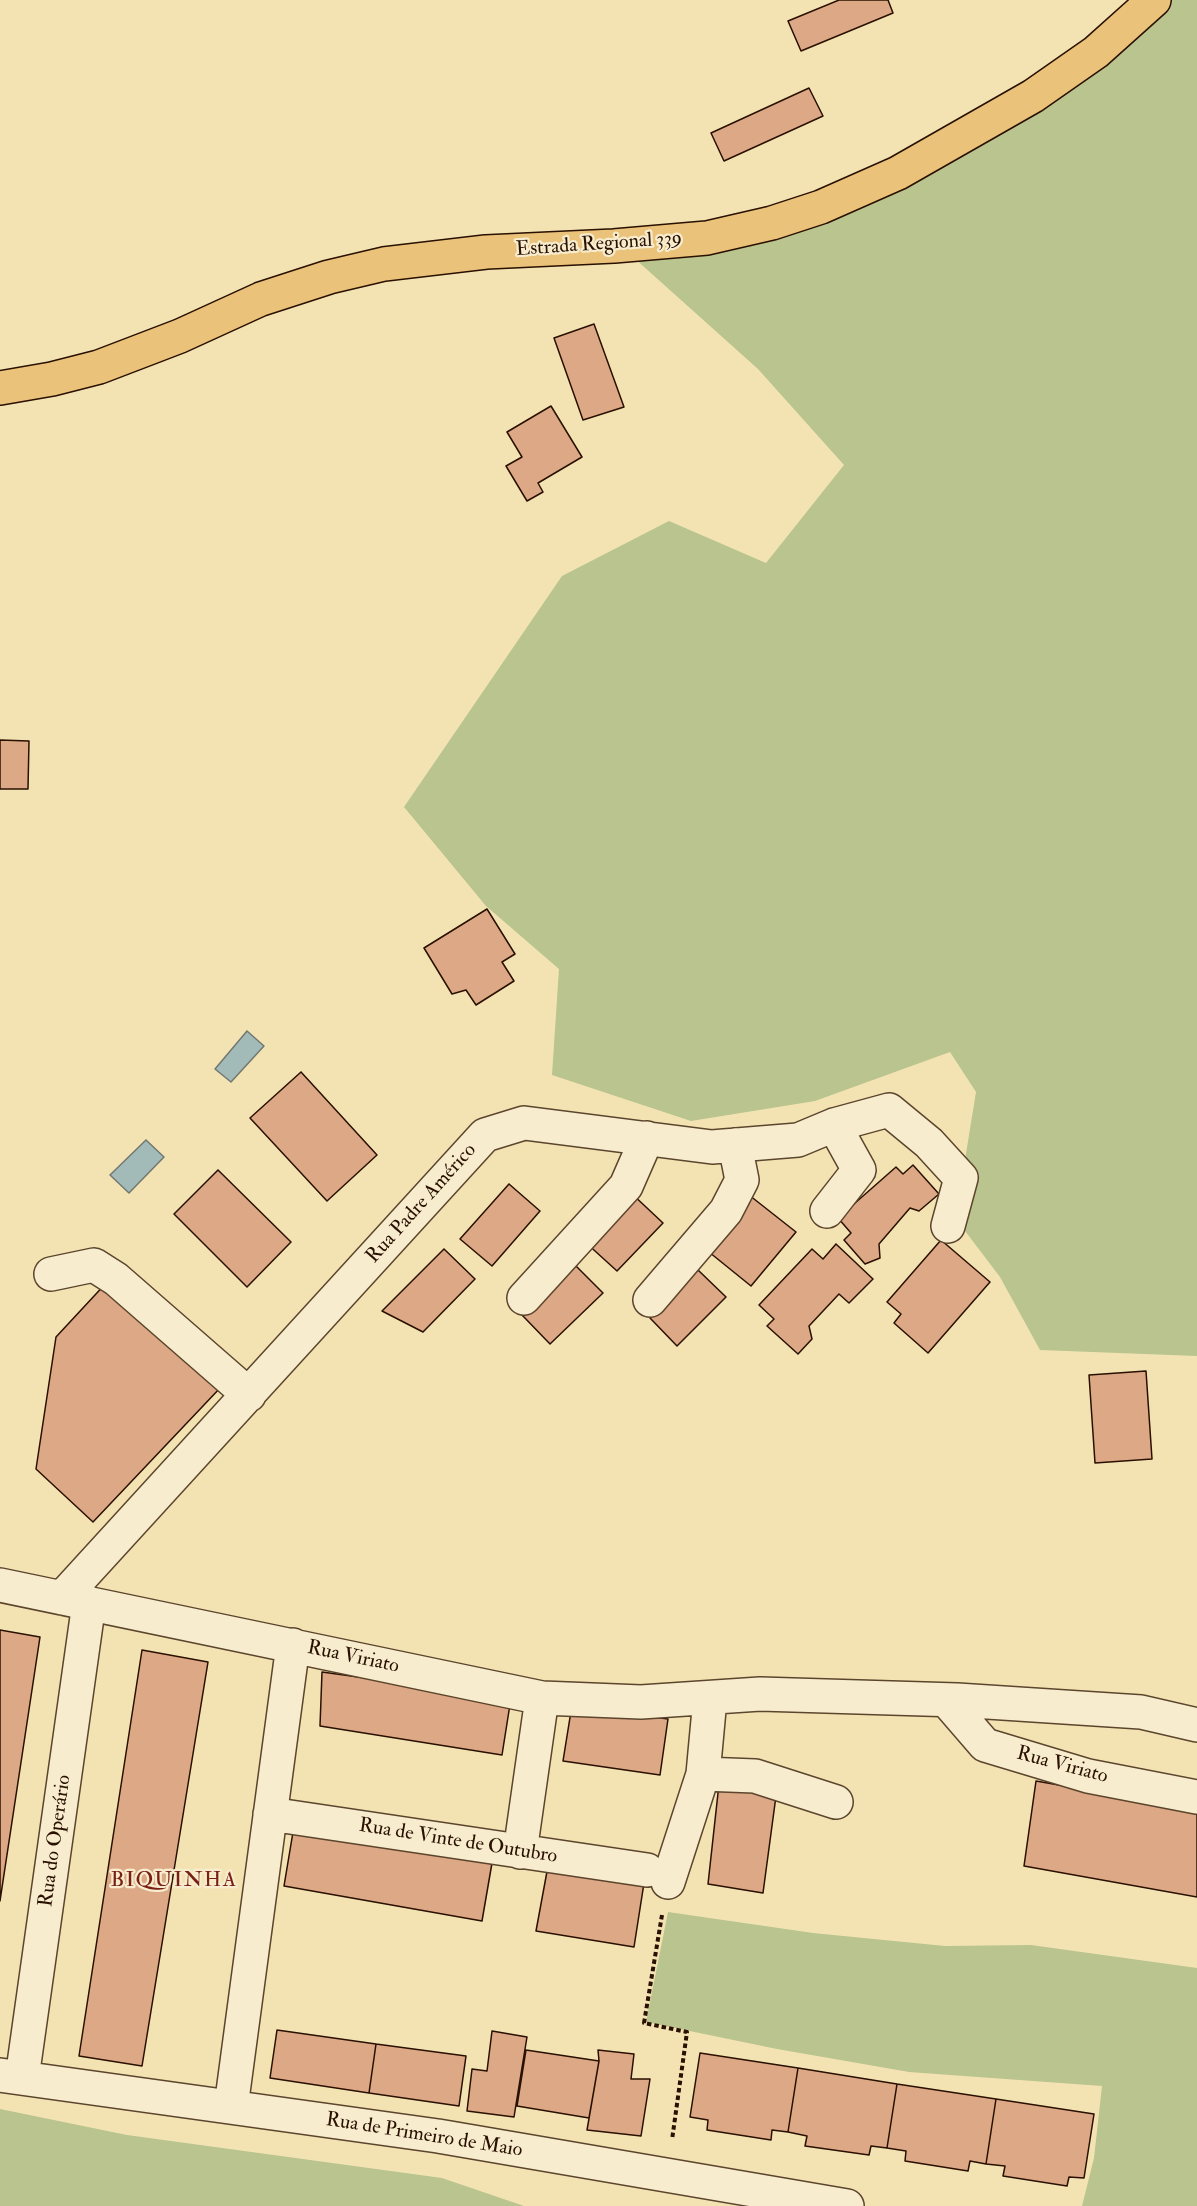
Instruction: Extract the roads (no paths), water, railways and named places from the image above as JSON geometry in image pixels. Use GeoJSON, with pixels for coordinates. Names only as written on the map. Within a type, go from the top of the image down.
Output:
{"type":"FeatureCollection","features":[{"type":"Feature","properties":{"kind":"main road","name":"Estrada Regional 339"},"geometry":{"type":"LineString","coordinates":[[0,388],[52,380],[99,367],[180,336],[261,299],[329,277],[384,264],[486,252],[614,246],[707,238],[772,223],[812,210],[897,172],[1033,96],[1096,52],[1154,0]]}},
{"type":"Feature","properties":{"kind":"street","name":"Rua Padre Américo"},"geometry":{"type":"LineString","coordinates":[[75,1600],[249,1395],[485,1135],[524,1123],[712,1147],[798,1140],[834,1125],[889,1110],[929,1143],[961,1178],[948,1226]]}},
{"type":"Feature","properties":{"kind":"street"},"geometry":{"type":"LineString","coordinates":[[827,1211],[859,1170],[834,1125]]}},
{"type":"Feature","properties":{"kind":"street"},"geometry":{"type":"LineString","coordinates":[[524,1298],[626,1186],[646,1138]]}},
{"type":"Feature","properties":{"kind":"street"},"geometry":{"type":"LineString","coordinates":[[650,1300],[726,1211],[742,1180],[735,1145]]}},
{"type":"Feature","properties":{"kind":"street"},"geometry":{"type":"LineString","coordinates":[[51,1274],[94,1265],[116,1279],[249,1395]]}},
{"type":"Feature","properties":{"kind":"street","name":"Rua Viriato"},"geometry":{"type":"LineString","coordinates":[[0,1585],[542,1698],[641,1702],[760,1694],[947,1701],[1141,1712],[1197,1725]]}},
{"type":"Feature","properties":{"kind":"street","name":"Rua do Operário"},"geometry":{"type":"LineString","coordinates":[[11,2077],[75,1600]]}},
{"type":"Feature","properties":{"kind":"street"},"geometry":{"type":"LineString","coordinates":[[231,2108],[293,1646]]}},
{"type":"Feature","properties":{"kind":"street"},"geometry":{"type":"LineString","coordinates":[[520,1852],[542,1698]]}},
{"type":"Feature","properties":{"kind":"street"},"geometry":{"type":"LineString","coordinates":[[710,1699],[703,1774],[755,1776],[836,1802]]}},
{"type":"Feature","properties":{"kind":"street","name":"Rua Viriato"},"geometry":{"type":"LineString","coordinates":[[947,1701],[985,1745],[1088,1776],[1197,1797]]}},
{"type":"Feature","properties":{"kind":"street","name":"Rua de Vinte de Outubro"},"geometry":{"type":"LineString","coordinates":[[270,1814],[520,1852],[657,1876],[703,1774]]}},
{"type":"Feature","properties":{"kind":"street","name":"Rua de Primeiro de Maio"},"geometry":{"type":"LineString","coordinates":[[11,2077],[438,2136],[848,2206]]}},
{"type":"Feature","properties":{"kind":"water"},"geometry":{"type":"Polygon","coordinates":[[[247,1031],[264,1046],[231,1082],[215,1069],[247,1031]]]}},
{"type":"Feature","properties":{"kind":"water"},"geometry":{"type":"Polygon","coordinates":[[[146,1140],[164,1157],[129,1193],[110,1175],[146,1140]]]}},
{"type":"Feature","properties":{"kind":"district","name":"BIQUINHA"},"geometry":{"type":"Point","coordinates":[174,1881]}}]}
